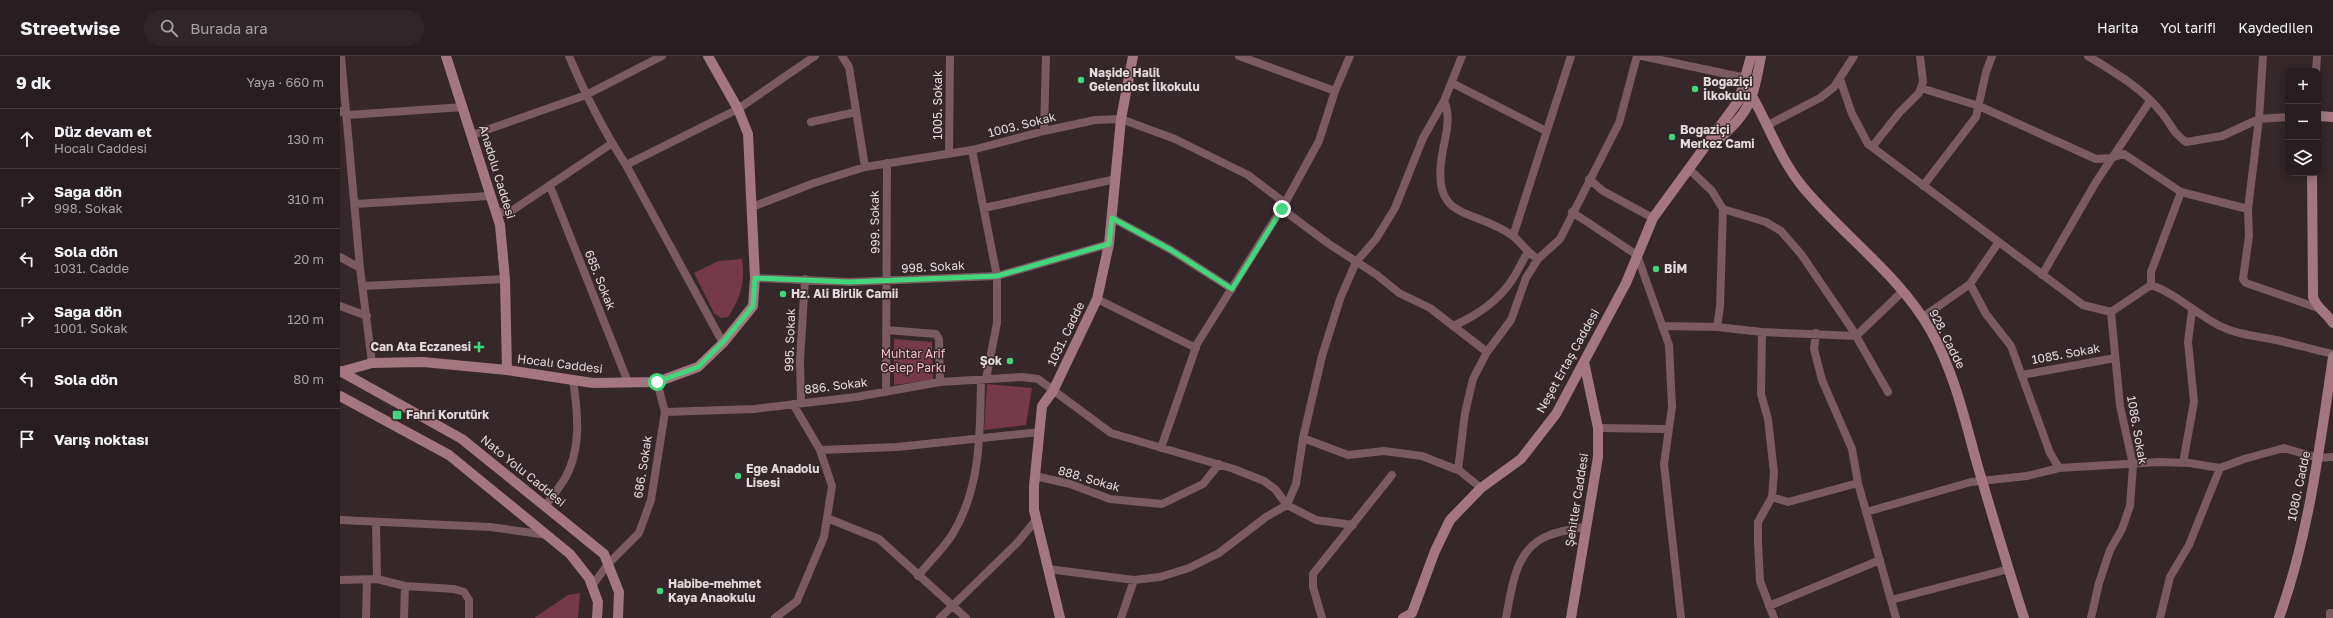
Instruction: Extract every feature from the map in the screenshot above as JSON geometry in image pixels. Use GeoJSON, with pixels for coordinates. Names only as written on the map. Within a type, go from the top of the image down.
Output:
{"type":"FeatureCollection","features":[{"type":"Feature","properties":{"kind":"street"},"geometry":{"type":"LineString","coordinates":[[341,56],[344,113],[355,204],[360,268],[372,363]]}},
{"type":"Feature","properties":{"kind":"street","name":"Anadolu Caddesi"},"geometry":{"type":"LineString","coordinates":[[446,56],[472,135],[489,196],[500,225],[505,279],[507,370]]}},
{"type":"Feature","properties":{"kind":"street"},"geometry":{"type":"LineString","coordinates":[[569,56],[586,95],[612,144],[626,164],[723,342]]}},
{"type":"Feature","properties":{"kind":"street"},"geometry":{"type":"LineString","coordinates":[[472,135],[586,95],[661,56]]}},
{"type":"Feature","properties":{"kind":"street","name":"Hocalı Caddesi"},"geometry":{"type":"LineString","coordinates":[[340,371],[372,363],[423,362],[507,370],[593,383],[657,382],[698,367],[723,342],[753,306],[755,278],[748,134],[738,108],[708,56]]}},
{"type":"Feature","properties":{"kind":"street"},"geometry":{"type":"LineString","coordinates":[[626,164],[738,108],[815,56]]}},
{"type":"Feature","properties":{"kind":"street"},"geometry":{"type":"LineString","coordinates":[[842,56],[849,67],[865,167]]}},
{"type":"Feature","properties":{"kind":"street","name":"1005. Sokak"},"geometry":{"type":"LineString","coordinates":[[949,154],[950,56]]}},
{"type":"Feature","properties":{"kind":"street"},"geometry":{"type":"LineString","coordinates":[[1044,131],[1046,56]]}},
{"type":"Feature","properties":{"kind":"street","name":"1031. Cadde"},"geometry":{"type":"LineString","coordinates":[[1060,618],[1034,510],[1035,476],[1042,406],[1053,390],[1097,299],[1109,244],[1121,119],[1133,56]]}},
{"type":"Feature","properties":{"kind":"street"},"geometry":{"type":"LineString","coordinates":[[1239,56],[1335,91]]}},
{"type":"Feature","properties":{"kind":"street"},"geometry":{"type":"LineString","coordinates":[[1161,448],[1196,348],[1284,206],[1318,141],[1335,91],[1350,56]]}},
{"type":"Feature","properties":{"kind":"street"},"geometry":{"type":"LineString","coordinates":[[1048,569],[1134,580],[1160,577],[1189,568],[1219,552],[1266,517],[1287,505],[1296,484],[1314,387],[1330,328],[1356,262],[1376,239],[1395,208],[1423,138],[1444,101],[1462,56]]}},
{"type":"Feature","properties":{"kind":"street"},"geometry":{"type":"LineString","coordinates":[[1513,236],[1571,56]]}},
{"type":"Feature","properties":{"kind":"street"},"geometry":{"type":"LineString","coordinates":[[1458,470],[1465,413],[1473,379],[1487,352],[1511,320],[1526,278],[1538,259],[1560,239],[1572,212],[1619,124],[1637,56]]}},
{"type":"Feature","properties":{"kind":"street"},"geometry":{"type":"LineString","coordinates":[[1642,56],[1745,81]]}},
{"type":"Feature","properties":{"kind":"street","name":"Neşet Ertaş Caddesi"},"geometry":{"type":"LineString","coordinates":[[1409,616],[1435,551],[1450,520],[1481,488],[1521,459],[1556,414],[1626,283],[1653,218],[1739,100],[1751,56]]}},
{"type":"Feature","properties":{"kind":"street","name":"Neşet Ertaş Caddesi"},"geometry":{"type":"LineString","coordinates":[[1698,157],[1742,117],[1752,97],[1761,56]]}},
{"type":"Feature","properties":{"kind":"street"},"geometry":{"type":"LineString","coordinates":[[1766,126],[1820,98],[1834,87],[1854,56]]}},
{"type":"Feature","properties":{"kind":"street"},"geometry":{"type":"LineString","coordinates":[[1872,147],[1920,88],[1923,82],[1920,56]]}},
{"type":"Feature","properties":{"kind":"street"},"geometry":{"type":"LineString","coordinates":[[1923,186],[1976,117],[1986,72],[1992,56]]}},
{"type":"Feature","properties":{"kind":"street"},"geometry":{"type":"LineString","coordinates":[[2088,56],[2132,83],[2162,112],[2174,133],[2186,142],[2222,136],[2259,119],[2285,117]]}},
{"type":"Feature","properties":{"kind":"street"},"geometry":{"type":"LineString","coordinates":[[2263,56],[2259,119],[2248,209],[2249,236],[2243,279],[2246,283],[2326,312]]}},
{"type":"Feature","properties":{"kind":"street"},"geometry":{"type":"LineString","coordinates":[[2316,68],[2317,56]]}},
{"type":"Feature","properties":{"kind":"street"},"geometry":{"type":"LineString","coordinates":[[1840,78],[1852,114],[1868,144],[1998,243],[2083,305],[2111,312],[2151,286],[2166,290],[2192,310],[2221,327],[2248,336],[2276,340],[2333,356]]}},
{"type":"Feature","properties":{"kind":"street","name":"928. Cadde"},"geometry":{"type":"LineString","coordinates":[[1745,81],[1783,160],[1802,186],[1903,291],[1923,317],[1939,346],[1955,386],[1982,481],[2024,618]]}},
{"type":"Feature","properties":{"kind":"street"},"geometry":{"type":"LineString","coordinates":[[1452,83],[1546,131]]}},
{"type":"Feature","properties":{"kind":"street"},"geometry":{"type":"LineString","coordinates":[[1920,88],[1979,106],[2096,159],[2111,158],[2124,154],[2181,192],[2248,209]]}},
{"type":"Feature","properties":{"kind":"street"},"geometry":{"type":"LineString","coordinates":[[1444,101],[1448,110],[1448,120],[1440,167],[1443,195],[1453,208],[1485,221],[1513,236],[1528,252],[1538,259]]}},
{"type":"Feature","properties":{"kind":"street"},"geometry":{"type":"LineString","coordinates":[[2042,275],[2111,158],[2150,101]]}},
{"type":"Feature","properties":{"kind":"street"},"geometry":{"type":"LineString","coordinates":[[344,113],[463,107]]}},
{"type":"Feature","properties":{"kind":"street"},"geometry":{"type":"LineString","coordinates":[[811,122],[856,112]]}},
{"type":"Feature","properties":{"kind":"street"},"geometry":{"type":"LineString","coordinates":[[2321,116],[2333,117]]}},
{"type":"Feature","properties":{"kind":"street","name":"1003. Sokak"},"geometry":{"type":"LineString","coordinates":[[752,207],[814,183],[865,167],[972,150],[1044,131],[1094,120],[1121,119],[1175,139],[1248,175],[1284,206],[1356,262],[1399,293],[1430,308],[1487,352]]}},
{"type":"Feature","properties":{"kind":"street"},"geometry":{"type":"LineString","coordinates":[[495,212],[510,212],[612,144]]}},
{"type":"Feature","properties":{"kind":"street"},"geometry":{"type":"LineString","coordinates":[[918,576],[952,535],[973,488],[980,437],[984,380],[997,324],[997,276],[972,150]]}},
{"type":"Feature","properties":{"kind":"street","name":"999. Sokak"},"geometry":{"type":"LineString","coordinates":[[886,392],[887,163]]}},
{"type":"Feature","properties":{"kind":"street"},"geometry":{"type":"LineString","coordinates":[[1689,169],[1712,191],[1723,209],[1720,307],[1717,327]]}},
{"type":"Feature","properties":{"kind":"street"},"geometry":{"type":"LineString","coordinates":[[2312,176],[2313,297],[2333,323]]}},
{"type":"Feature","properties":{"kind":"street"},"geometry":{"type":"LineString","coordinates":[[984,208],[1116,179]]}},
{"type":"Feature","properties":{"kind":"street"},"geometry":{"type":"LineString","coordinates":[[1589,179],[1603,191],[1653,218]]}},
{"type":"Feature","properties":{"kind":"street","name":"685. Sokak"},"geometry":{"type":"LineString","coordinates":[[550,186],[628,382]]}},
{"type":"Feature","properties":{"kind":"street"},"geometry":{"type":"LineString","coordinates":[[2151,286],[2151,272],[2181,192]]}},
{"type":"Feature","properties":{"kind":"street"},"geometry":{"type":"LineString","coordinates":[[355,204],[489,196]]}},
{"type":"Feature","properties":{"kind":"street"},"geometry":{"type":"LineString","coordinates":[[1723,209],[1766,222],[1781,232],[1801,254],[1856,336],[1888,392]]}},
{"type":"Feature","properties":{"kind":"street"},"geometry":{"type":"LineString","coordinates":[[1572,212],[1637,255],[1669,345],[1672,407],[1664,464],[1681,618]]}},
{"type":"Feature","properties":{"kind":"street"},"geometry":{"type":"LineString","coordinates":[[1112,218],[1171,250],[1232,289]]}},
{"type":"Feature","properties":{"kind":"street"},"geometry":{"type":"LineString","coordinates":[[1923,317],[1970,284],[1998,243]]}},
{"type":"Feature","properties":{"kind":"street","name":"998. Sokak"},"geometry":{"type":"LineString","coordinates":[[755,278],[887,281],[997,276],[1109,244]]}},
{"type":"Feature","properties":{"kind":"street"},"geometry":{"type":"LineString","coordinates":[[1453,326],[1472,318],[1500,295],[1513,279],[1528,252]]}},
{"type":"Feature","properties":{"kind":"street"},"geometry":{"type":"LineString","coordinates":[[340,257],[360,268]]}},
{"type":"Feature","properties":{"kind":"street"},"geometry":{"type":"LineString","coordinates":[[363,286],[505,279]]}},
{"type":"Feature","properties":{"kind":"street","name":"995. Sokak"},"geometry":{"type":"LineString","coordinates":[[797,403],[805,279]]}},
{"type":"Feature","properties":{"kind":"street"},"geometry":{"type":"LineString","coordinates":[[1970,284],[1986,314],[2011,346],[2050,452],[2059,468]]}},
{"type":"Feature","properties":{"kind":"street"},"geometry":{"type":"LineString","coordinates":[[1662,326],[1717,327],[1762,332],[1816,333],[1856,336],[1903,291]]}},
{"type":"Feature","properties":{"kind":"street"},"geometry":{"type":"LineString","coordinates":[[1097,299],[1196,348]]}},
{"type":"Feature","properties":{"kind":"street"},"geometry":{"type":"LineString","coordinates":[[340,306],[367,316]]}},
{"type":"Feature","properties":{"kind":"street"},"geometry":{"type":"LineString","coordinates":[[2183,463],[2194,402],[2188,342],[2192,310]]}},
{"type":"Feature","properties":{"kind":"street","name":"1086. Sokak"},"geometry":{"type":"LineString","coordinates":[[2091,618],[2110,550],[2122,529],[2130,506],[2133,465],[2120,406],[2111,312]]}},
{"type":"Feature","properties":{"kind":"street"},"geometry":{"type":"LineString","coordinates":[[886,330],[936,334],[939,339],[940,382]]}},
{"type":"Feature","properties":{"kind":"street"},"geometry":{"type":"LineString","coordinates":[[1762,332],[1761,394],[1768,419],[1773,451],[1772,497],[1758,522],[1760,581],[1774,618]]}},
{"type":"Feature","properties":{"kind":"street"},"geometry":{"type":"LineString","coordinates":[[1816,333],[1814,349],[1822,380],[1852,449],[1858,483],[1896,618]]}},
{"type":"Feature","properties":{"kind":"street","name":"1080. Cadde"},"geometry":{"type":"LineString","coordinates":[[2279,618],[2292,583],[2318,458],[2333,356]]}},
{"type":"Feature","properties":{"kind":"street","name":"1085. Sokak"},"geometry":{"type":"LineString","coordinates":[[2022,374],[2115,358]]}},
{"type":"Feature","properties":{"kind":"street","name":"Şehitler Caddesi"},"geometry":{"type":"LineString","coordinates":[[1571,618],[1598,457],[1598,428],[1584,362]]}},
{"type":"Feature","properties":{"kind":"street","name":"Nato Yolu Caddesi"},"geometry":{"type":"LineString","coordinates":[[340,371],[462,440],[546,505],[604,554],[619,592],[618,618]]}},
{"type":"Feature","properties":{"kind":"street","name":"886. Sokak"},"geometry":{"type":"LineString","coordinates":[[665,412],[754,409],[886,392],[940,382],[1022,377],[1038,379],[1111,434],[1219,464],[1264,481],[1275,489],[1287,505]]}},
{"type":"Feature","properties":{"kind":"street"},"geometry":{"type":"LineString","coordinates":[[546,505],[565,479],[572,459],[579,427],[573,380]]}},
{"type":"Feature","properties":{"kind":"street","name":"686. Sokak"},"geometry":{"type":"LineString","coordinates":[[592,586],[608,564],[639,534],[651,500],[665,412],[657,382]]}},
{"type":"Feature","properties":{"kind":"street"},"geometry":{"type":"LineString","coordinates":[[340,396],[449,456],[570,554],[589,578],[598,602],[597,618]]}},
{"type":"Feature","properties":{"kind":"street"},"geometry":{"type":"LineString","coordinates":[[775,618],[797,601],[824,537],[832,486],[820,450],[797,403]]}},
{"type":"Feature","properties":{"kind":"street"},"geometry":{"type":"LineString","coordinates":[[1598,428],[1669,429]]}},
{"type":"Feature","properties":{"kind":"street"},"geometry":{"type":"LineString","coordinates":[[820,450],[897,447],[980,437],[1040,432]]}},
{"type":"Feature","properties":{"kind":"street"},"geometry":{"type":"LineString","coordinates":[[1304,438],[1348,455],[1384,451],[1422,456],[1458,470],[1481,488]]}},
{"type":"Feature","properties":{"kind":"street"},"geometry":{"type":"LineString","coordinates":[[1866,512],[1970,482],[2027,476],[2059,468],[2183,463],[2220,468],[2244,459],[2284,448],[2318,458],[2333,457]]}},
{"type":"Feature","properties":{"kind":"street","name":"888. Sokak"},"geometry":{"type":"LineString","coordinates":[[1035,476],[1070,484],[1110,499],[1162,504],[1203,484],[1219,464]]}},
{"type":"Feature","properties":{"kind":"street"},"geometry":{"type":"LineString","coordinates":[[2160,618],[2170,577],[2189,545],[2220,468]]}},
{"type":"Feature","properties":{"kind":"street"},"geometry":{"type":"LineString","coordinates":[[1322,618],[1313,587],[1313,574],[1392,475]]}},
{"type":"Feature","properties":{"kind":"street"},"geometry":{"type":"LineString","coordinates":[[1772,497],[1788,502],[1858,483]]}},
{"type":"Feature","properties":{"kind":"street"},"geometry":{"type":"LineString","coordinates":[[1287,505],[1316,520],[1353,525]]}},
{"type":"Feature","properties":{"kind":"street"},"geometry":{"type":"LineString","coordinates":[[827,518],[879,539],[966,618]]}},
{"type":"Feature","properties":{"kind":"street"},"geometry":{"type":"LineString","coordinates":[[340,520],[490,527],[548,535]]}},
{"type":"Feature","properties":{"kind":"street"},"geometry":{"type":"LineString","coordinates":[[940,618],[1017,543],[1036,520]]}},
{"type":"Feature","properties":{"kind":"street"},"geometry":{"type":"LineString","coordinates":[[376,522],[377,579]]}},
{"type":"Feature","properties":{"kind":"street"},"geometry":{"type":"LineString","coordinates":[[1506,618],[1518,563],[1531,547],[1550,535],[1586,526]]}},
{"type":"Feature","properties":{"kind":"street"},"geometry":{"type":"LineString","coordinates":[[1770,606],[1880,560]]}},
{"type":"Feature","properties":{"kind":"street"},"geometry":{"type":"LineString","coordinates":[[1891,600],[2009,569]]}},
{"type":"Feature","properties":{"kind":"street"},"geometry":{"type":"LineString","coordinates":[[340,580],[377,579],[405,586],[454,589],[464,592],[469,600],[469,618]]}},
{"type":"Feature","properties":{"kind":"street"},"geometry":{"type":"LineString","coordinates":[[366,618],[367,580]]}},
{"type":"Feature","properties":{"kind":"street"},"geometry":{"type":"LineString","coordinates":[[1121,618],[1134,580]]}},
{"type":"Feature","properties":{"kind":"street"},"geometry":{"type":"LineString","coordinates":[[404,618],[405,586]]}},
{"type":"Feature","properties":{"kind":"street"},"geometry":{"type":"LineString","coordinates":[[2330,618],[2330,613],[2333,613]]}},
{"type":"Feature","properties":{"kind":"green space"},"geometry":{"type":"Polygon","coordinates":[[[742,259],[743,275],[739,297],[728,317],[721,318],[714,313],[694,273],[718,261],[742,259]]]}},
{"type":"Feature","properties":{"kind":"green space","name":"Muhtar Arif Celep Parkı"},"geometry":{"type":"Polygon","coordinates":[[[894,339],[932,342],[933,380],[894,385],[894,339]]]}},
{"type":"Feature","properties":{"kind":"green space"},"geometry":{"type":"Polygon","coordinates":[[[987,384],[1032,388],[1026,425],[984,430],[987,384]]]}},
{"type":"Feature","properties":{"kind":"green space"},"geometry":{"type":"Polygon","coordinates":[[[580,593],[578,618],[534,618],[568,595],[580,593]]]}},
{"type":"Feature","properties":{"kind":"place","name":"Naşide Halil Gelendost İlkokulu"},"geometry":{"type":"Point","coordinates":[1081,80]}},
{"type":"Feature","properties":{"kind":"place","name":"Boğaziçi İlkokulu"},"geometry":{"type":"Point","coordinates":[1695,89]}},
{"type":"Feature","properties":{"kind":"place","name":"Boğaziçi Merkez Cami"},"geometry":{"type":"Point","coordinates":[1672,137]}},
{"type":"Feature","properties":{"kind":"place","name":"BİM"},"geometry":{"type":"Point","coordinates":[1656,269]}},
{"type":"Feature","properties":{"kind":"place","name":"Hz. Ali Birlik Camii"},"geometry":{"type":"Point","coordinates":[783,294]}},
{"type":"Feature","properties":{"kind":"place","name":"Can Ata Eczanesi"},"geometry":{"type":"Point","coordinates":[479,347]}},
{"type":"Feature","properties":{"kind":"place","name":"Şok"},"geometry":{"type":"Point","coordinates":[1010,361]}},
{"type":"Feature","properties":{"kind":"place","name":"Fahri Korutürk"},"geometry":{"type":"Point","coordinates":[397,415]}},
{"type":"Feature","properties":{"kind":"place","name":"Ege Anadolu Lisesi"},"geometry":{"type":"Point","coordinates":[738,476]}},
{"type":"Feature","properties":{"kind":"place","name":"Habibe-mehmet Kaya Anaokulu"},"geometry":{"type":"Point","coordinates":[660,591]}},
{"type":"Feature","properties":{"kind":"route"},"geometry":{"type":"LineString","coordinates":[[657,382],[698,367],[723,342],[753,306],[755,278],[850,282],[997,276],[1109,244],[1112,218],[1171,250],[1232,289],[1282,209]]}}]}
